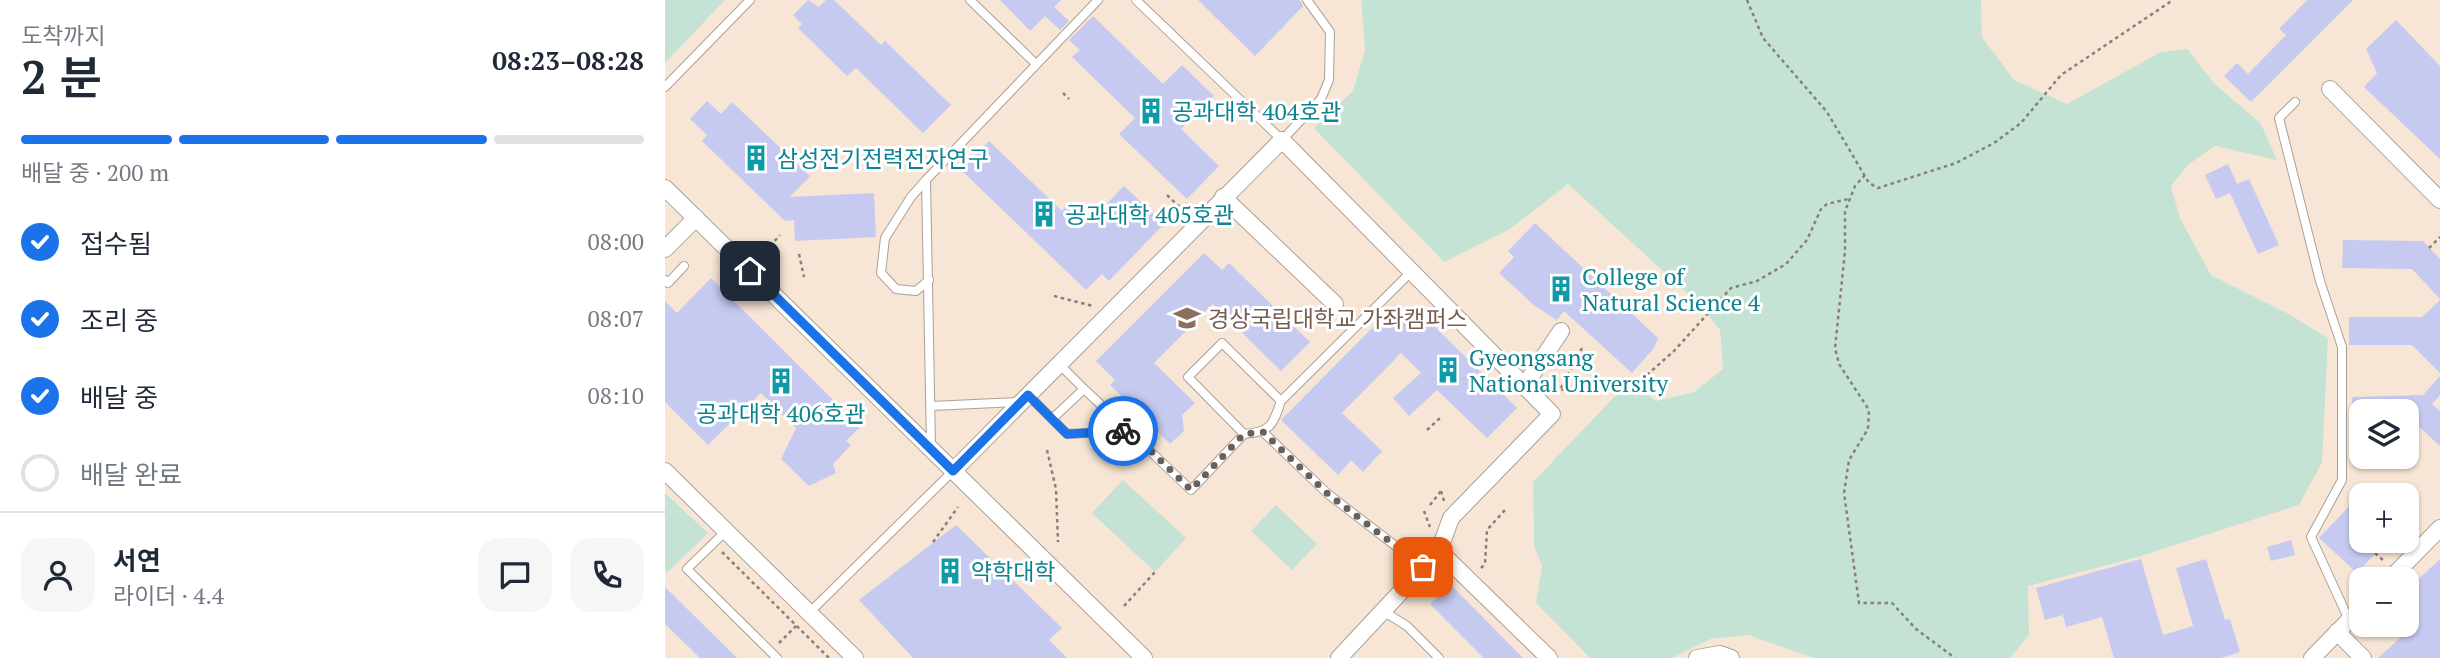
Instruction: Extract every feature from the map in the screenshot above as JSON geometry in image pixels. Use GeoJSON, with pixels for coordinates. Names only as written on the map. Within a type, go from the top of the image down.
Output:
{"type":"FeatureCollection","features":[{"type":"Feature","properties":{"kind":"street"},"geometry":{"type":"LineString","coordinates":[[2330,89],[2440,200]]}},
{"type":"Feature","properties":{"kind":"street"},"geometry":{"type":"LineString","coordinates":[[953,471],[1282,140],[1552,414],[1451,518],[1439,551],[1339,658]]}},
{"type":"Feature","properties":{"kind":"street"},"geometry":{"type":"LineString","coordinates":[[665,188],[1144,658]]}},
{"type":"Feature","properties":{"kind":"street"},"geometry":{"type":"LineString","coordinates":[[1223,197],[1335,304]]}},
{"type":"Feature","properties":{"kind":"street"},"geometry":{"type":"LineString","coordinates":[[665,249],[696,218]]}},
{"type":"Feature","properties":{"kind":"street"},"geometry":{"type":"LineString","coordinates":[[1525,385],[1560,331]]}},
{"type":"Feature","properties":{"kind":"street"},"geometry":{"type":"LineString","coordinates":[[665,471],[855,658]]}},
{"type":"Feature","properties":{"kind":"street"},"geometry":{"type":"LineString","coordinates":[[2396,567],[2440,528]]}},
{"type":"Feature","properties":{"kind":"street"},"geometry":{"type":"LineString","coordinates":[[1439,551],[1549,658]]}},
{"type":"Feature","properties":{"kind":"street"},"geometry":{"type":"LineString","coordinates":[[2312,658],[2349,620]]}},
{"type":"Feature","properties":{"kind":"street"},"geometry":{"type":"LineString","coordinates":[[2337,632],[2363,658]]}},
{"type":"Feature","properties":{"kind":"street"},"geometry":{"type":"LineString","coordinates":[[1697,658],[1720,653],[1731,658]]}},
{"type":"Feature","properties":{"kind":"lane"},"geometry":{"type":"LineString","coordinates":[[665,87],[750,0]]}},
{"type":"Feature","properties":{"kind":"lane"},"geometry":{"type":"LineString","coordinates":[[970,0],[1035,63]]}},
{"type":"Feature","properties":{"kind":"lane"},"geometry":{"type":"LineString","coordinates":[[929,280],[916,291],[897,289],[881,273],[885,238],[911,197],[926,180],[1098,0]]}},
{"type":"Feature","properties":{"kind":"lane"},"geometry":{"type":"LineString","coordinates":[[1136,0],[1282,140],[1321,99],[1329,80],[1330,32],[1307,0]]}},
{"type":"Feature","properties":{"kind":"lane"},"geometry":{"type":"LineString","coordinates":[[2295,102],[2279,118],[2320,281],[2341,347],[2343,480],[2311,537],[2349,604]]}},
{"type":"Feature","properties":{"kind":"lane"},"geometry":{"type":"LineString","coordinates":[[926,180],[931,449]]}},
{"type":"Feature","properties":{"kind":"lane"},"geometry":{"type":"LineString","coordinates":[[665,280],[668,283],[684,266]]}},
{"type":"Feature","properties":{"kind":"lane"},"geometry":{"type":"LineString","coordinates":[[1059,364],[1191,490],[1244,434],[1263,432],[1274,421],[1281,401],[1412,271]]}},
{"type":"Feature","properties":{"kind":"lane"},"geometry":{"type":"LineString","coordinates":[[1244,434],[1188,377],[1222,343],[1281,401]]}},
{"type":"Feature","properties":{"kind":"lane"},"geometry":{"type":"LineString","coordinates":[[1052,419],[1084,389]]}},
{"type":"Feature","properties":{"kind":"lane"},"geometry":{"type":"LineString","coordinates":[[931,406],[1024,399],[1052,419],[1067,434],[1129,430]]}},
{"type":"Feature","properties":{"kind":"lane"},"geometry":{"type":"LineString","coordinates":[[1263,432],[1328,494],[1423,567]]}},
{"type":"Feature","properties":{"kind":"lane"},"geometry":{"type":"LineString","coordinates":[[809,613],[953,471]]}},
{"type":"Feature","properties":{"kind":"lane"},"geometry":{"type":"LineString","coordinates":[[726,531],[687,569],[774,655]]}},
{"type":"Feature","properties":{"kind":"lane"},"geometry":{"type":"LineString","coordinates":[[1383,611],[1407,626],[1439,658]]}},
{"type":"Feature","properties":{"kind":"path"},"geometry":{"type":"LineString","coordinates":[[1747,0],[1763,38],[1827,112],[1864,175],[1878,188],[1894,185],[1965,159],[1994,144],[2021,123],[2061,75],[2173,0]]}},
{"type":"Feature","properties":{"kind":"path"},"geometry":{"type":"LineString","coordinates":[[1063,93],[1069,99]]}},
{"type":"Feature","properties":{"kind":"path"},"geometry":{"type":"LineString","coordinates":[[1864,175],[1848,199],[1835,348],[1839,364],[1870,410],[1871,418],[1868,429],[1849,460],[1844,493],[1859,603],[1892,603],[1916,629],[1955,658]]}},
{"type":"Feature","properties":{"kind":"path"},"geometry":{"type":"LineString","coordinates":[[1167,195],[1185,212]]}},
{"type":"Feature","properties":{"kind":"path"},"geometry":{"type":"LineString","coordinates":[[1539,400],[1585,379],[1608,384],[1640,381],[1674,351],[1731,288],[1757,281],[1786,264],[1807,240],[1821,209],[1827,204],[1848,199]]}},
{"type":"Feature","properties":{"kind":"path"},"geometry":{"type":"LineString","coordinates":[[770,246],[780,235]]}},
{"type":"Feature","properties":{"kind":"path"},"geometry":{"type":"LineString","coordinates":[[2429,248],[2440,237]]}},
{"type":"Feature","properties":{"kind":"path"},"geometry":{"type":"LineString","coordinates":[[799,254],[804,277]]}},
{"type":"Feature","properties":{"kind":"path"},"geometry":{"type":"LineString","coordinates":[[1054,296],[1093,306]]}},
{"type":"Feature","properties":{"kind":"path"},"geometry":{"type":"LineString","coordinates":[[1560,390],[1582,348]]}},
{"type":"Feature","properties":{"kind":"path"},"geometry":{"type":"LineString","coordinates":[[1427,430],[1440,418]]}},
{"type":"Feature","properties":{"kind":"path"},"geometry":{"type":"LineString","coordinates":[[1047,450],[1056,489],[1058,542]]}},
{"type":"Feature","properties":{"kind":"path"},"geometry":{"type":"LineString","coordinates":[[1430,505],[1441,491]]}},
{"type":"Feature","properties":{"kind":"path"},"geometry":{"type":"LineString","coordinates":[[933,542],[958,507]]}},
{"type":"Feature","properties":{"kind":"path"},"geometry":{"type":"LineString","coordinates":[[1485,564],[1487,530],[1505,510]]}},
{"type":"Feature","properties":{"kind":"path"},"geometry":{"type":"LineString","coordinates":[[713,543],[829,658]]}},
{"type":"Feature","properties":{"kind":"path"},"geometry":{"type":"LineString","coordinates":[[2375,553],[2385,567]]}},
{"type":"Feature","properties":{"kind":"path"},"geometry":{"type":"LineString","coordinates":[[1124,606],[1155,572]]}},
{"type":"Feature","properties":{"kind":"path"},"geometry":{"type":"LineString","coordinates":[[774,655],[796,626]]}},
{"type":"Feature","properties":{"kind":"shaded area","name":"경상국립대학교 가좌캠퍼스"},"geometry":{"type":"Polygon","coordinates":[[[725,0],[1361,0],[1365,50],[1353,91],[1510,229],[1568,184],[1700,305],[1720,330],[1723,369],[1694,392],[1656,401],[1643,391],[1533,482],[1534,547],[1542,565],[1536,603],[1590,658],[665,658],[665,571],[667,573],[708,533],[665,493],[665,63],[725,0]]]}},
{"type":"Feature","properties":{"kind":"shaded area"},"geometry":{"type":"Polygon","coordinates":[[[1980,0],[2440,0],[2440,658],[2010,658],[2029,634],[2027,586],[2138,557],[2299,505],[2285,312],[2211,275],[2180,218],[2171,186],[2189,164],[2215,146],[2276,159],[2261,124],[2215,84],[2187,50],[2067,104],[2014,80],[1982,37],[1980,0]]]}},
{"type":"Feature","properties":{"kind":"shaded area"},"geometry":{"type":"Polygon","coordinates":[[[1748,635],[1815,658],[1672,658],[1711,639],[1748,635]]]}},
{"type":"Feature","properties":{"kind":"green space"},"geometry":{"type":"Polygon","coordinates":[[[665,0],[725,0],[665,63],[665,0]]]}},
{"type":"Feature","properties":{"kind":"green space"},"geometry":{"type":"Polygon","coordinates":[[[1361,0],[1981,0],[1982,37],[2014,80],[2067,104],[2161,52],[2187,49],[2215,84],[2261,124],[2277,160],[2215,146],[2189,164],[2171,186],[2180,218],[2211,275],[2285,312],[2328,338],[2322,462],[2299,505],[2138,557],[2028,586],[2029,635],[2010,658],[1814,658],[1748,635],[1711,639],[1672,658],[1590,658],[1536,603],[1542,565],[1534,547],[1533,482],[1620,391],[1643,391],[1656,401],[1694,392],[1723,369],[1720,330],[1700,305],[1568,184],[1510,229],[1444,262],[1314,128],[1353,91],[1365,50],[1361,0]]]}},
{"type":"Feature","properties":{"kind":"green space"},"geometry":{"type":"Polygon","coordinates":[[[1123,480],[1186,538],[1155,572],[1092,513],[1123,480]]]}},
{"type":"Feature","properties":{"kind":"green space"},"geometry":{"type":"Polygon","coordinates":[[[665,493],[708,533],[667,573],[665,571],[665,493]]]}},
{"type":"Feature","properties":{"kind":"green space"},"geometry":{"type":"Polygon","coordinates":[[[1276,505],[1317,544],[1292,570],[1251,531],[1276,505]]]}},
{"type":"Feature","properties":{"kind":"building"},"geometry":{"type":"Polygon","coordinates":[[[808,0],[819,7],[826,0],[834,0],[881,45],[885,41],[951,105],[923,133],[856,68],[847,76],[798,28],[802,24],[793,15],[808,0]]]}},
{"type":"Feature","properties":{"kind":"building"},"geometry":{"type":"Polygon","coordinates":[[[1000,0],[1061,0],[1054,7],[1069,21],[1060,30],[1045,16],[1030,31],[1000,0]]]}},
{"type":"Feature","properties":{"kind":"building"},"geometry":{"type":"Polygon","coordinates":[[[1198,0],[1300,0],[1303,6],[1255,56],[1198,0]]]}},
{"type":"Feature","properties":{"kind":"building"},"geometry":{"type":"Polygon","coordinates":[[[2307,0],[2353,0],[2251,102],[2224,76],[2237,63],[2248,74],[2286,35],[2279,29],[2307,0]]]}},
{"type":"Feature","properties":{"kind":"building","name":"공과대학 404호관"},"geometry":{"type":"Polygon","coordinates":[[[1093,16],[1163,84],[1182,65],[1214,96],[1181,129],[1219,166],[1187,199],[1119,134],[1135,118],[1072,57],[1080,50],[1069,40],[1093,16]]]}},
{"type":"Feature","properties":{"kind":"building"},"geometry":{"type":"Polygon","coordinates":[[[2396,20],[2440,66],[2440,159],[2364,87],[2377,73],[2366,49],[2396,20]]]}},
{"type":"Feature","properties":{"kind":"building","name":"삼성전기전력전자연구"},"geometry":{"type":"Polygon","coordinates":[[[707,101],[721,114],[732,102],[810,176],[790,197],[874,193],[876,237],[795,241],[794,220],[785,221],[702,141],[707,135],[690,119],[707,101]]]}},
{"type":"Feature","properties":{"kind":"building","name":"공과대학 405호관"},"geometry":{"type":"Polygon","coordinates":[[[989,141],[1062,211],[1069,203],[1089,222],[1124,186],[1164,224],[1109,281],[1102,274],[1086,290],[961,170],[989,141]]]}},
{"type":"Feature","properties":{"kind":"building"},"geometry":{"type":"Polygon","coordinates":[[[2228,164],[2237,184],[2249,179],[2279,245],[2258,254],[2230,193],[2216,199],[2205,175],[2228,164]]]}},
{"type":"Feature","properties":{"kind":"building","name":"College of Natural Science 4"},"geometry":{"type":"Polygon","coordinates":[[[1535,223],[1658,338],[1654,348],[1632,373],[1564,311],[1557,320],[1535,306],[1499,273],[1514,257],[1508,251],[1535,223]]]}},
{"type":"Feature","properties":{"kind":"building"},"geometry":{"type":"Polygon","coordinates":[[[2343,240],[2423,241],[2440,259],[2440,299],[2412,269],[2342,268],[2343,240]]]}},
{"type":"Feature","properties":{"kind":"building"},"geometry":{"type":"Polygon","coordinates":[[[1204,253],[1222,270],[1229,263],[1310,342],[1281,371],[1213,304],[1154,363],[1195,403],[1182,415],[1184,431],[1170,444],[1110,385],[1115,380],[1096,361],[1204,253]]]}},
{"type":"Feature","properties":{"kind":"building"},"geometry":{"type":"Polygon","coordinates":[[[711,278],[860,427],[846,441],[851,445],[833,464],[836,473],[809,486],[781,459],[796,428],[761,393],[708,445],[665,402],[665,301],[677,313],[711,278]]]}},
{"type":"Feature","properties":{"kind":"building"},"geometry":{"type":"Polygon","coordinates":[[[2440,300],[2440,373],[2412,345],[2349,345],[2349,317],[2422,317],[2440,300]]]}},
{"type":"Feature","properties":{"kind":"building","name":"Gyeongsang National University"},"geometry":{"type":"Polygon","coordinates":[[[1396,304],[1406,314],[1414,306],[1517,408],[1487,438],[1437,390],[1409,416],[1393,398],[1421,373],[1401,353],[1342,413],[1382,451],[1363,472],[1351,460],[1338,475],[1281,420],[1396,304]]]}},
{"type":"Feature","properties":{"kind":"building"},"geometry":{"type":"Polygon","coordinates":[[[2440,376],[2440,395],[2432,404],[2440,411],[2440,446],[2419,427],[2419,399],[2352,399],[2352,397],[2423,395],[2440,376]]]}},
{"type":"Feature","properties":{"kind":"building"},"geometry":{"type":"Polygon","coordinates":[[[2349,507],[2349,553],[2376,553],[2363,567],[2350,567],[2319,538],[2349,507]]]}},
{"type":"Feature","properties":{"kind":"building","name":"약학대학"},"geometry":{"type":"Polygon","coordinates":[[[956,525],[1062,628],[1049,640],[1067,658],[913,658],[859,600],[956,525]]]}},
{"type":"Feature","properties":{"kind":"building"},"geometry":{"type":"Polygon","coordinates":[[[2291,540],[2295,555],[2271,561],[2267,547],[2291,540]]]}},
{"type":"Feature","properties":{"kind":"building"},"geometry":{"type":"Polygon","coordinates":[[[2141,559],[2163,635],[2193,626],[2176,568],[2206,559],[2225,620],[2230,619],[2240,652],[2221,658],[2114,658],[2102,617],[2066,627],[2063,615],[2045,620],[2036,588],[2141,559]]]}},
{"type":"Feature","properties":{"kind":"building"},"geometry":{"type":"Polygon","coordinates":[[[2440,559],[2440,658],[2378,658],[2400,637],[2419,637],[2419,579],[2440,559]]]}},
{"type":"Feature","properties":{"kind":"building"},"geometry":{"type":"Polygon","coordinates":[[[1450,584],[1523,658],[1484,658],[1430,604],[1450,584]]]}},
{"type":"Feature","properties":{"kind":"building"},"geometry":{"type":"Polygon","coordinates":[[[665,587],[737,658],[700,658],[665,624],[665,587]]]}},
{"type":"Feature","properties":{"kind":"way so far"},"geometry":{"type":"LineString","coordinates":[[1123,431],[1129,430],[1191,490],[1244,434],[1263,432],[1328,494],[1423,567]]}},
{"type":"Feature","properties":{"kind":"place","name":"공과대학 404호관"},"geometry":{"type":"Point","coordinates":[1151,111]}},
{"type":"Feature","properties":{"kind":"place","name":"삼성전기전력전자연구"},"geometry":{"type":"Point","coordinates":[756,158]}},
{"type":"Feature","properties":{"kind":"place","name":"공과대학 405호관"},"geometry":{"type":"Point","coordinates":[1044,214]}},
{"type":"Feature","properties":{"kind":"place","name":"College of Natural Science 4"},"geometry":{"type":"Point","coordinates":[1561,289]}},
{"type":"Feature","properties":{"kind":"place","name":"경상국립대학교 가좌캠퍼스"},"geometry":{"type":"Point","coordinates":[1187,318]}},
{"type":"Feature","properties":{"kind":"place","name":"Gyeongsang National University"},"geometry":{"type":"Point","coordinates":[1448,370]}},
{"type":"Feature","properties":{"kind":"place","name":"공과대학 406호관"},"geometry":{"type":"Point","coordinates":[781,381]}},
{"type":"Feature","properties":{"kind":"place","name":"약학대학"},"geometry":{"type":"Point","coordinates":[950,571]}},
{"type":"Feature","properties":{"kind":"route"},"geometry":{"type":"LineString","coordinates":[[750,271],[953,471],[1028,395],[1067,434],[1123,431]]}}]}
